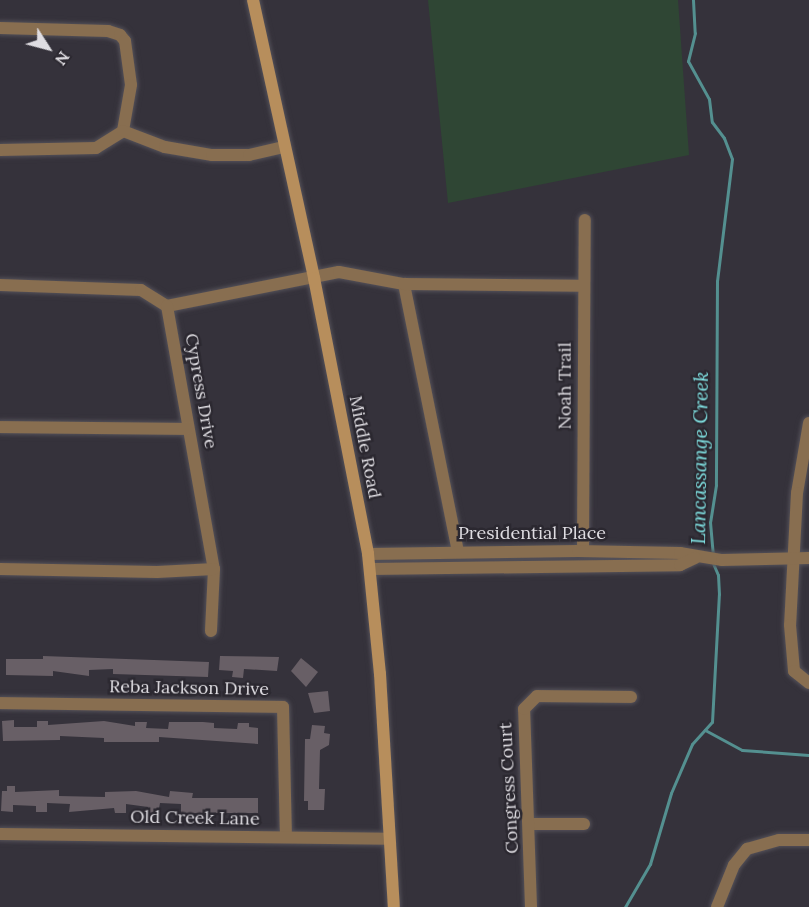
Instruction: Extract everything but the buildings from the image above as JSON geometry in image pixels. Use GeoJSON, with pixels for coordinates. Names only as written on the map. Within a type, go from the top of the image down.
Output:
{"type":"FeatureCollection","features":[{"type":"Feature","properties":{"kind":"main road","name":"Middle Road"},"geometry":{"type":"LineString","coordinates":[[253,0],[314,278],[368,554],[394,907]]}},
{"type":"Feature","properties":{"kind":"street"},"geometry":{"type":"LineString","coordinates":[[0,28],[108,31],[120,35],[125,41],[131,85],[123,131]]}},
{"type":"Feature","properties":{"kind":"street"},"geometry":{"type":"LineString","coordinates":[[0,150],[88,149],[123,131],[165,147],[212,155],[249,155],[284,147]]}},
{"type":"Feature","properties":{"kind":"street","name":"Noah Trail"},"geometry":{"type":"LineString","coordinates":[[583,551],[582,286],[585,220]]}},
{"type":"Feature","properties":{"kind":"street"},"geometry":{"type":"LineString","coordinates":[[0,285],[141,290],[167,306],[339,272],[358,273],[381,282],[404,284],[582,286]]}},
{"type":"Feature","properties":{"kind":"street"},"geometry":{"type":"LineString","coordinates":[[404,284],[458,552]]}},
{"type":"Feature","properties":{"kind":"street","name":"Cypress Drive"},"geometry":{"type":"LineString","coordinates":[[167,306],[214,569],[211,631]]}},
{"type":"Feature","properties":{"kind":"street"},"geometry":{"type":"LineString","coordinates":[[809,423],[798,478],[792,557],[790,655],[794,671],[809,683]]}},
{"type":"Feature","properties":{"kind":"street"},"geometry":{"type":"LineString","coordinates":[[0,428],[188,429]]}},
{"type":"Feature","properties":{"kind":"street","name":"Presidential Place"},"geometry":{"type":"LineString","coordinates":[[368,554],[583,551],[680,552],[701,559],[722,560],[809,558]]}},
{"type":"Feature","properties":{"kind":"street","name":"Presidential Place"},"geometry":{"type":"LineString","coordinates":[[370,569],[680,565],[701,559]]}},
{"type":"Feature","properties":{"kind":"street"},"geometry":{"type":"LineString","coordinates":[[0,569],[157,572],[214,569]]}},
{"type":"Feature","properties":{"kind":"street","name":"Congress Court"},"geometry":{"type":"LineString","coordinates":[[531,907],[530,824],[523,717],[529,702],[537,696],[550,694],[631,697]]}},
{"type":"Feature","properties":{"kind":"street","name":"Reba Jackson Drive"},"geometry":{"type":"LineString","coordinates":[[0,703],[283,707],[286,837]]}},
{"type":"Feature","properties":{"kind":"street"},"geometry":{"type":"LineString","coordinates":[[530,824],[584,824]]}},
{"type":"Feature","properties":{"kind":"street","name":"Old Creek Lane"},"geometry":{"type":"LineString","coordinates":[[0,834],[389,839]]}},
{"type":"Feature","properties":{"kind":"street"},"geometry":{"type":"LineString","coordinates":[[717,907],[741,855],[758,844],[809,840]]}},
{"type":"Feature","properties":{"kind":"green space"},"geometry":{"type":"Polygon","coordinates":[[[428,0],[678,0],[689,155],[448,203],[428,0]]]}},
{"type":"Feature","properties":{"kind":"waterway","name":"Lancassange Creek"},"geometry":{"type":"LineString","coordinates":[[693,0],[695,33],[688,61],[709,99],[712,122],[724,138],[732,159],[717,281],[716,485],[710,522],[713,554]]}},
{"type":"Feature","properties":{"kind":"waterway","name":"Lancassange Creek"},"geometry":{"type":"LineString","coordinates":[[625,907],[650,864],[671,793],[692,744],[712,722],[719,594],[718,575],[713,563]]}},
{"type":"Feature","properties":{"kind":"waterway"},"geometry":{"type":"LineString","coordinates":[[705,730],[742,750],[809,755]]}}]}
